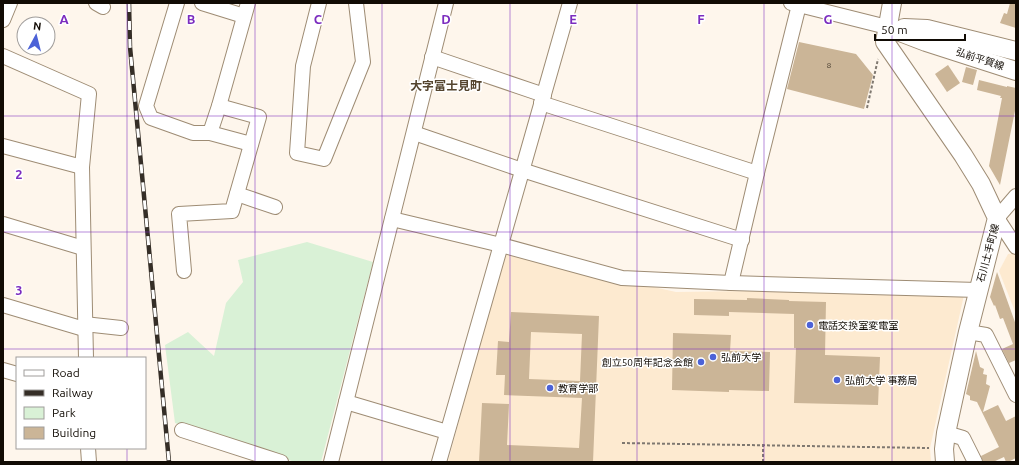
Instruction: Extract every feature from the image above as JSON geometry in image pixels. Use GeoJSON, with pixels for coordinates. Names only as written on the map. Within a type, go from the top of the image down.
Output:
{"type":"FeatureCollection","features":[{"type":"Feature","properties":{"kind":"main road","name":"石川土手町線"},"geometry":{"type":"LineString","coordinates":[[892,3],[885,42],[963,155],[981,184],[997,218],[968,332],[945,448]]}},
{"type":"Feature","properties":{"kind":"main road","name":"弘前平賀線"},"geometry":{"type":"LineString","coordinates":[[887,27],[927,29],[1016,52]]}},
{"type":"Feature","properties":{"kind":"main road","name":"弘前平賀線"},"geometry":{"type":"LineString","coordinates":[[887,27],[926,42],[1016,71]]}},
{"type":"Feature","properties":{"kind":"street"},"geometry":{"type":"LineString","coordinates":[[3,20],[10,3]]}},
{"type":"Feature","properties":{"kind":"street"},"geometry":{"type":"LineString","coordinates":[[177,3],[146,106],[151,118],[193,133],[210,132],[251,144]]}},
{"type":"Feature","properties":{"kind":"street"},"geometry":{"type":"LineString","coordinates":[[202,3],[246,10],[219,106],[210,132]]}},
{"type":"Feature","properties":{"kind":"street"},"geometry":{"type":"LineString","coordinates":[[319,3],[302,66],[297,153],[324,159],[364,62],[356,3]]}},
{"type":"Feature","properties":{"kind":"street"},"geometry":{"type":"LineString","coordinates":[[331,462],[446,3]]}},
{"type":"Feature","properties":{"kind":"street"},"geometry":{"type":"LineString","coordinates":[[439,462],[570,3]]}},
{"type":"Feature","properties":{"kind":"street"},"geometry":{"type":"LineString","coordinates":[[731,283],[742,240],[794,4],[887,27]]}},
{"type":"Feature","properties":{"kind":"street"},"geometry":{"type":"LineString","coordinates":[[3,56],[89,94],[82,167],[84,326],[86,357]]}},
{"type":"Feature","properties":{"kind":"street"},"geometry":{"type":"LineString","coordinates":[[432,57],[542,99],[757,173]]}},
{"type":"Feature","properties":{"kind":"street"},"geometry":{"type":"LineString","coordinates":[[184,272],[179,214],[232,211],[258,117],[219,106]]}},
{"type":"Feature","properties":{"kind":"street"},"geometry":{"type":"LineString","coordinates":[[414,133],[522,170],[742,240]]}},
{"type":"Feature","properties":{"kind":"street"},"geometry":{"type":"LineString","coordinates":[[3,146],[82,167]]}},
{"type":"Feature","properties":{"kind":"street"},"geometry":{"type":"LineString","coordinates":[[237,194],[275,207]]}},
{"type":"Feature","properties":{"kind":"street"},"geometry":{"type":"LineString","coordinates":[[1016,196],[997,218],[1016,247]]}},
{"type":"Feature","properties":{"kind":"street"},"geometry":{"type":"LineString","coordinates":[[392,219],[500,245],[622,278],[731,283],[978,290]]}},
{"type":"Feature","properties":{"kind":"street"},"geometry":{"type":"LineString","coordinates":[[3,224],[83,248]]}},
{"type":"Feature","properties":{"kind":"street"},"geometry":{"type":"LineString","coordinates":[[3,305],[84,326],[121,328]]}},
{"type":"Feature","properties":{"kind":"street"},"geometry":{"type":"LineString","coordinates":[[968,332],[986,335],[1016,395]]}},
{"type":"Feature","properties":{"kind":"street"},"geometry":{"type":"LineString","coordinates":[[3,370],[16,374]]}},
{"type":"Feature","properties":{"kind":"street"},"geometry":{"type":"LineString","coordinates":[[346,402],[447,432]]}},
{"type":"Feature","properties":{"kind":"street"},"geometry":{"type":"LineString","coordinates":[[182,430],[281,462]]}},
{"type":"Feature","properties":{"kind":"street"},"geometry":{"type":"LineString","coordinates":[[945,448],[963,438],[975,462]]}},
{"type":"Feature","properties":{"kind":"street"},"geometry":{"type":"LineString","coordinates":[[88,449],[89,462]]}},
{"type":"Feature","properties":{"kind":"path"},"geometry":{"type":"LineString","coordinates":[[867,108],[878,56]]}},
{"type":"Feature","properties":{"kind":"path"},"geometry":{"type":"LineString","coordinates":[[622,443],[945,448]]}},
{"type":"Feature","properties":{"kind":"path"},"geometry":{"type":"LineString","coordinates":[[763,462],[764,444]]}},
{"type":"Feature","properties":{"kind":"shaded area"},"geometry":{"type":"Polygon","coordinates":[[[1016,253],[1016,314],[999,271],[1008,254],[1016,253]]]}},
{"type":"Feature","properties":{"kind":"shaded area","name":"弘前大学"},"geometry":{"type":"Polygon","coordinates":[[[503,254],[676,292],[881,289],[964,295],[930,448],[931,462],[448,462],[503,254]]]}},
{"type":"Feature","properties":{"kind":"green space"},"geometry":{"type":"Polygon","coordinates":[[[307,242],[373,262],[321,462],[295,462],[175,423],[165,345],[188,332],[214,356],[226,303],[243,282],[238,260],[307,242]]]}},
{"type":"Feature","properties":{"kind":"building"},"geometry":{"type":"Polygon","coordinates":[[[1010,3],[1016,3],[1016,28],[1000,23],[1004,13],[1007,14],[1010,3]]]}},
{"type":"Feature","properties":{"kind":"building"},"geometry":{"type":"Polygon","coordinates":[[[799,42],[856,54],[873,75],[864,109],[787,89],[799,42]]]}},
{"type":"Feature","properties":{"kind":"building"},"geometry":{"type":"Polygon","coordinates":[[[948,65],[960,83],[947,92],[935,74],[948,65]]]}},
{"type":"Feature","properties":{"kind":"building"},"geometry":{"type":"Polygon","coordinates":[[[966,67],[977,70],[973,85],[962,82],[966,67]]]}},
{"type":"Feature","properties":{"kind":"building"},"geometry":{"type":"Polygon","coordinates":[[[979,80],[1016,88],[1016,106],[1000,185],[989,166],[1002,98],[1000,98],[1001,96],[977,90],[979,80]]]}},
{"type":"Feature","properties":{"kind":"building"},"geometry":{"type":"Polygon","coordinates":[[[997,272],[1016,325],[1016,360],[1009,363],[1002,349],[1013,344],[1003,318],[1000,319],[995,305],[994,306],[990,297],[997,272]]]}},
{"type":"Feature","properties":{"kind":"building"},"geometry":{"type":"Polygon","coordinates":[[[747,298],[826,302],[825,355],[880,357],[878,405],[794,403],[796,348],[794,348],[794,314],[729,312],[729,316],[694,315],[694,299],[747,300],[747,298]]]}},
{"type":"Feature","properties":{"kind":"building","name":"教育学部"},"geometry":{"type":"Polygon","coordinates":[[[511,312],[599,316],[593,462],[479,462],[482,403],[509,404],[507,445],[579,448],[582,398],[504,395],[505,375],[496,375],[498,341],[509,342],[511,312]],[[531,332],[529,379],[580,381],[582,334],[531,332]]]}},
{"type":"Feature","properties":{"kind":"building","name":"創立50周年記念会館"},"geometry":{"type":"Polygon","coordinates":[[[673,333],[731,335],[730,351],[770,352],[769,391],[729,390],[729,392],[672,390],[673,333]]]}},
{"type":"Feature","properties":{"kind":"building"},"geometry":{"type":"Polygon","coordinates":[[[976,351],[980,367],[984,369],[983,374],[987,375],[986,384],[990,386],[983,412],[998,405],[1006,421],[1016,416],[1016,458],[1008,462],[1006,462],[1004,457],[993,462],[983,462],[981,456],[999,447],[977,402],[970,400],[970,396],[966,394],[976,351]]]}},
{"type":"Feature","properties":{"kind":"railway"},"geometry":{"type":"LineString","coordinates":[[129,3],[130,47],[169,462]]}},
{"type":"Feature","properties":{"kind":"place","name":"電話交換室変電室"},"geometry":{"type":"Point","coordinates":[810,325]}},
{"type":"Feature","properties":{"kind":"place","name":"弘前大学"},"geometry":{"type":"Point","coordinates":[713,357]}},
{"type":"Feature","properties":{"kind":"place","name":"創立50周年記念会館"},"geometry":{"type":"Point","coordinates":[701,362]}},
{"type":"Feature","properties":{"kind":"place","name":"弘前大学 事務局"},"geometry":{"type":"Point","coordinates":[837,380]}},
{"type":"Feature","properties":{"kind":"place","name":"教育学部"},"geometry":{"type":"Point","coordinates":[550,388]}},
{"type":"Feature","properties":{"kind":"district","name":"大字富士見町"},"geometry":{"type":"Point","coordinates":[446,85]}}]}
